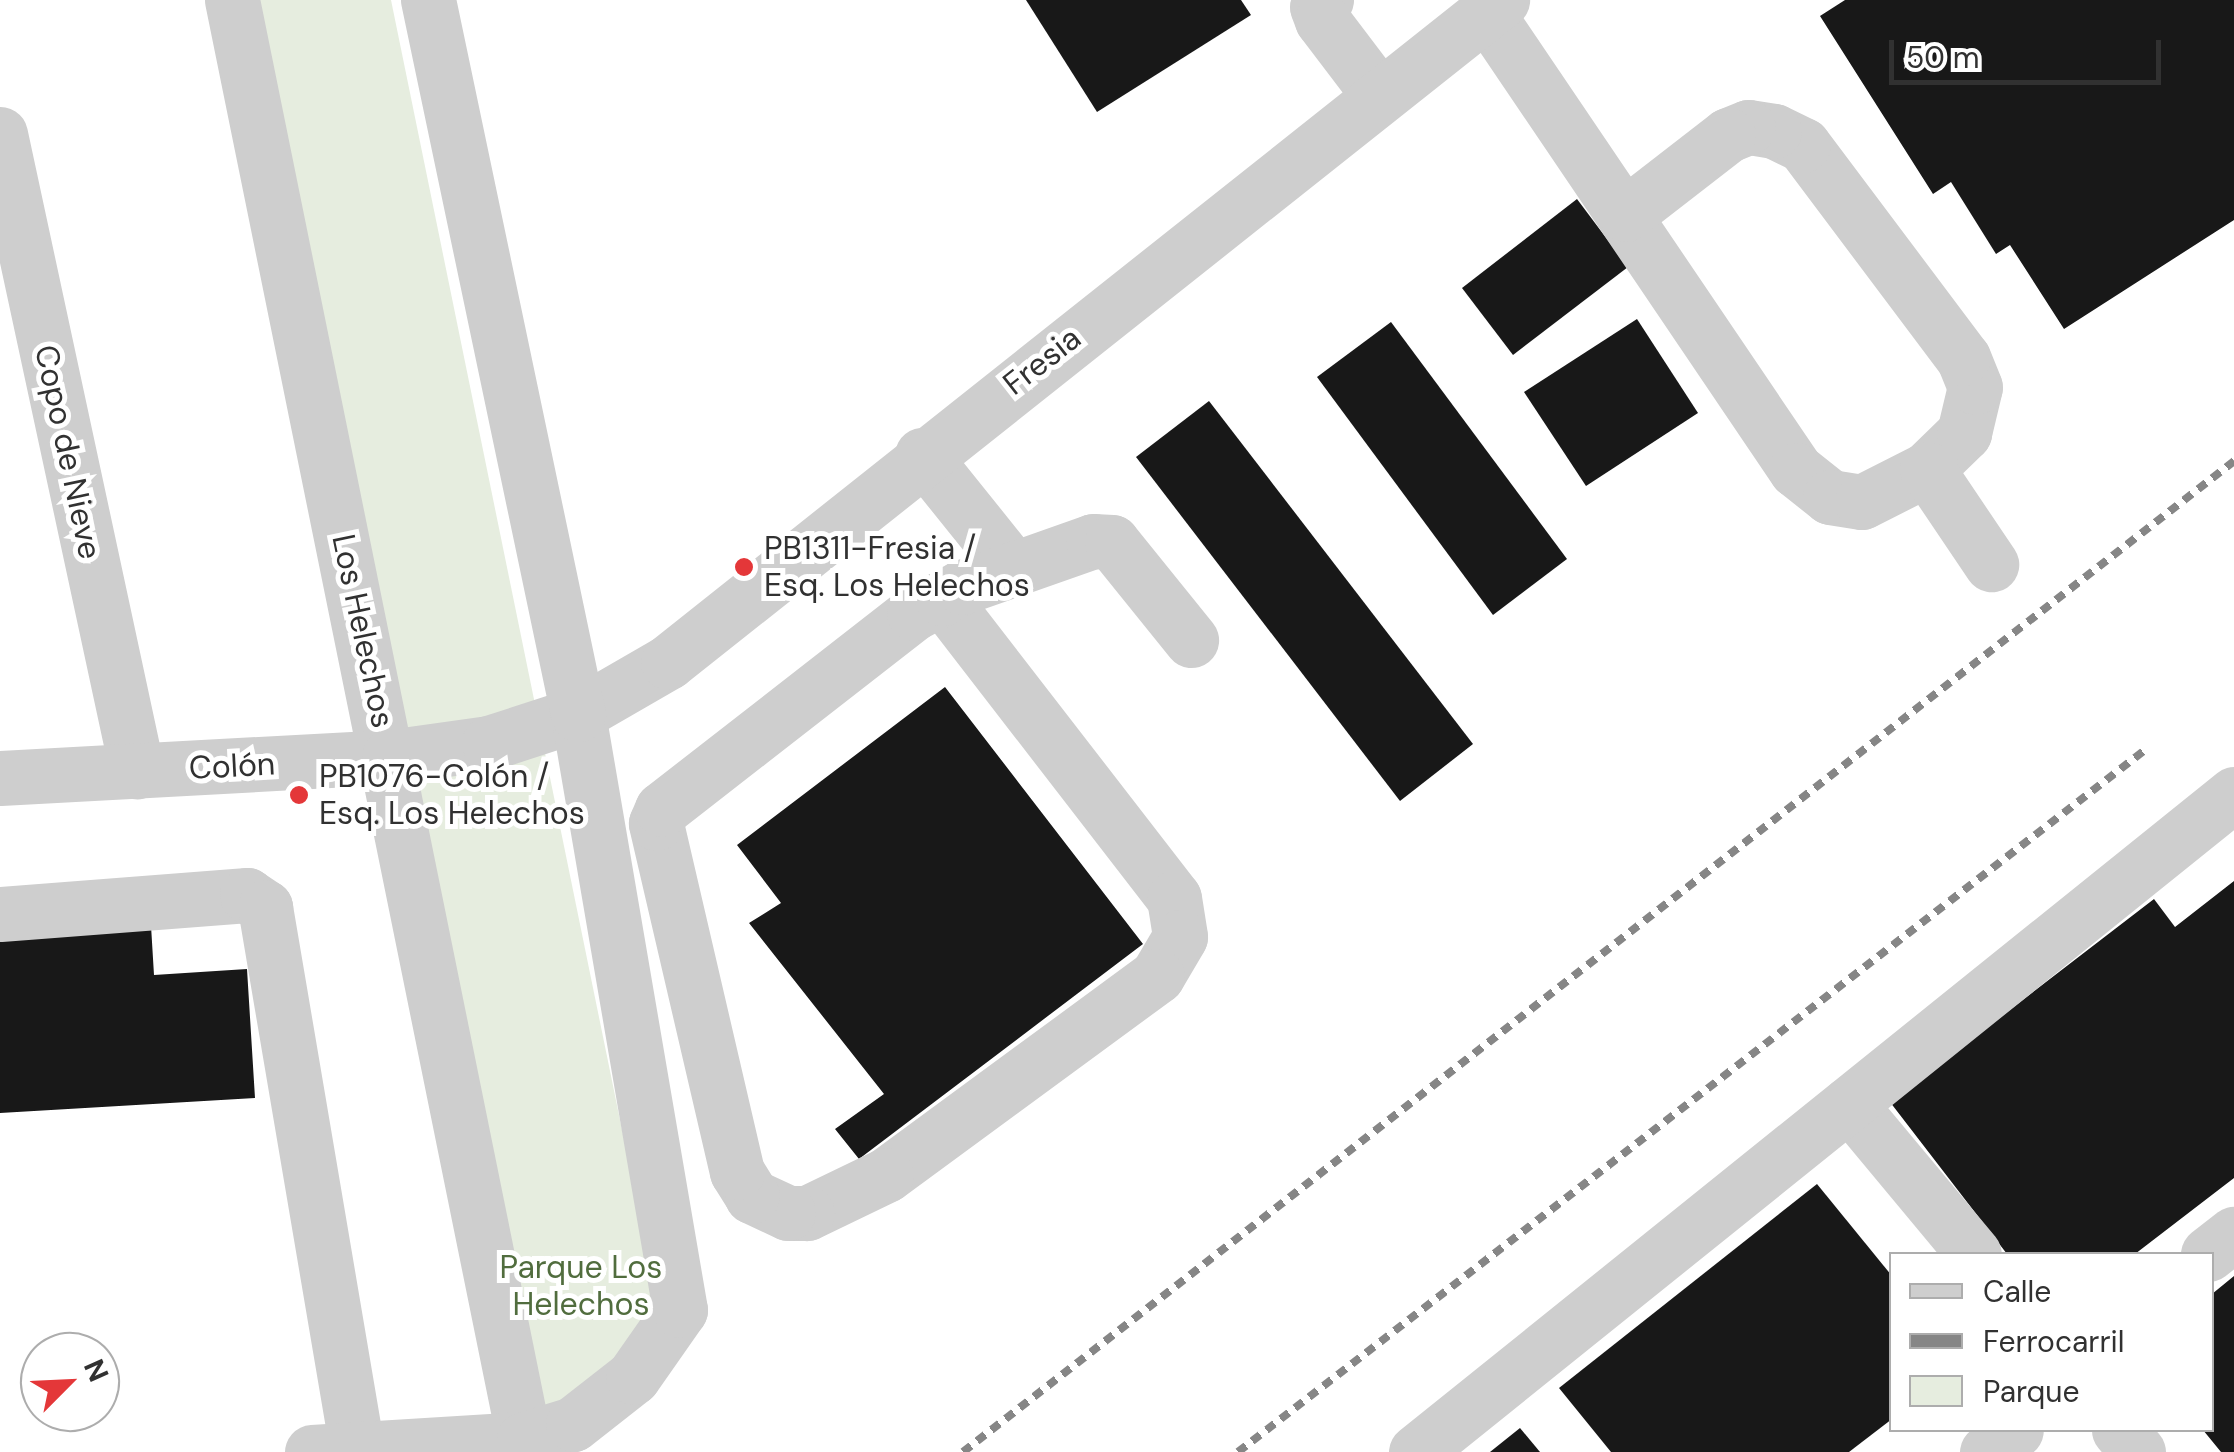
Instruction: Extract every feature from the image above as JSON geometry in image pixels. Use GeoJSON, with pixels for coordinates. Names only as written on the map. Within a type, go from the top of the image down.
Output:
{"type":"FeatureCollection","features":[{"type":"Feature","properties":{"kind":"street","name":"Los Helechos"},"geometry":{"type":"LineString","coordinates":[[232,0],[389,757],[524,1439]]}},
{"type":"Feature","properties":{"kind":"street"},"geometry":{"type":"LineString","coordinates":[[0,914],[246,895],[266,908],[334,1451],[524,1439],[574,1424],[633,1377],[680,1310],[678,1268],[578,714],[428,0]]}},
{"type":"Feature","properties":{"kind":"street"},"geometry":{"type":"LineString","coordinates":[[1317,2],[1379,95]]}},
{"type":"Feature","properties":{"kind":"street"},"geometry":{"type":"LineString","coordinates":[[1494,6],[1626,214],[1796,470],[1830,496],[1862,502],[1927,469],[1964,434],[1974,387],[1941,327],[1803,145],[1774,130],[1748,127],[1728,135],[1626,214]]}},
{"type":"Feature","properties":{"kind":"street","name":"Fresia"},"geometry":{"type":"LineString","coordinates":[[578,714],[668,662],[922,456],[1494,6]]}},
{"type":"Feature","properties":{"kind":"street","name":"Copo de Nieve"},"geometry":{"type":"LineString","coordinates":[[0,134],[137,771]]}},
{"type":"Feature","properties":{"kind":"street"},"geometry":{"type":"LineString","coordinates":[[922,456],[1012,568]]}},
{"type":"Feature","properties":{"kind":"street"},"geometry":{"type":"LineString","coordinates":[[1927,469],[1991,564]]}},
{"type":"Feature","properties":{"kind":"street"},"geometry":{"type":"LineString","coordinates":[[942,598],[1174,898],[1180,936],[1157,976],[886,1175],[807,1213],[788,1213],[752,1196],[737,1172],[656,823],[662,808],[942,598],[1012,568],[1093,541],[1112,542],[1192,640]]}},
{"type":"Feature","properties":{"kind":"street","name":"Colón"},"geometry":{"type":"LineString","coordinates":[[0,778],[389,757],[490,744],[578,714]]}},
{"type":"Feature","properties":{"kind":"street"},"geometry":{"type":"LineString","coordinates":[[1416,1452],[2234,794]]}},
{"type":"Feature","properties":{"kind":"street"},"geometry":{"type":"LineString","coordinates":[[1849,1104],[1972,1252]]}},
{"type":"Feature","properties":{"kind":"street"},"geometry":{"type":"LineString","coordinates":[[2211,1252],[2234,1234]]}},
{"type":"Feature","properties":{"kind":"street"},"geometry":{"type":"LineString","coordinates":[[1987,1452],[2013,1432]]}},
{"type":"Feature","properties":{"kind":"street"},"geometry":{"type":"LineString","coordinates":[[2121,1432],[2138,1452]]}},
{"type":"Feature","properties":{"kind":"green space","name":"Parque Los Helechos"},"geometry":{"type":"Polygon","coordinates":[[[252,0],[391,0],[656,1296],[621,1376],[534,1413],[252,0]]]}},
{"type":"Feature","properties":{"kind":"building"},"geometry":{"type":"Polygon","coordinates":[[[1026,0],[1241,0],[1251,15],[1097,112],[1026,0]]]}},
{"type":"Feature","properties":{"kind":"building"},"geometry":{"type":"Polygon","coordinates":[[[1845,0],[2234,0],[2234,220],[2064,329],[2010,245],[1996,254],[1951,182],[1933,194],[1820,16],[1845,0]]]}},
{"type":"Feature","properties":{"kind":"building"},"geometry":{"type":"Polygon","coordinates":[[[1577,199],[1628,267],[1513,355],[1462,288],[1577,199]]]}},
{"type":"Feature","properties":{"kind":"building"},"geometry":{"type":"Polygon","coordinates":[[[1637,319],[1698,413],[1586,486],[1524,392],[1637,319]]]}},
{"type":"Feature","properties":{"kind":"building"},"geometry":{"type":"Polygon","coordinates":[[[1391,322],[1567,559],[1493,615],[1317,377],[1391,322]]]}},
{"type":"Feature","properties":{"kind":"building"},"geometry":{"type":"Polygon","coordinates":[[[1209,401],[1473,744],[1400,801],[1136,457],[1209,401]]]}},
{"type":"Feature","properties":{"kind":"building"},"geometry":{"type":"Polygon","coordinates":[[[945,687],[1143,944],[859,1159],[835,1129],[884,1094],[749,923],[781,903],[737,845],[945,687]]]}},
{"type":"Feature","properties":{"kind":"building"},"geometry":{"type":"Polygon","coordinates":[[[2234,881],[2234,1178],[2138,1252],[2005,1252],[1890,1102],[2154,899],[2175,927],[2234,881]]]}},
{"type":"Feature","properties":{"kind":"building"},"geometry":{"type":"Polygon","coordinates":[[[150,909],[154,975],[247,969],[255,1098],[0,1113],[0,918],[150,909]]]}},
{"type":"Feature","properties":{"kind":"building"},"geometry":{"type":"Polygon","coordinates":[[[1817,1184],[1889,1272],[1889,1421],[1849,1452],[1611,1452],[1559,1388],[1817,1184]]]}},
{"type":"Feature","properties":{"kind":"building"},"geometry":{"type":"Polygon","coordinates":[[[2234,1276],[2234,1452],[2221,1452],[2205,1432],[2214,1432],[2214,1292],[2234,1276]]]}},
{"type":"Feature","properties":{"kind":"building"},"geometry":{"type":"Polygon","coordinates":[[[1520,1428],[1540,1452],[1490,1452],[1520,1428]]]}},
{"type":"Feature","properties":{"kind":"railway"},"geometry":{"type":"LineString","coordinates":[[963,1452],[2234,461]]}},
{"type":"Feature","properties":{"kind":"railway"},"geometry":{"type":"LineString","coordinates":[[1238,1452],[2145,750]]}},
{"type":"Feature","properties":{"kind":"place","name":"PB1311-Fresia / Esq. Los Helechos"},"geometry":{"type":"Point","coordinates":[744,567]}},
{"type":"Feature","properties":{"kind":"place","name":"PB1076-Colón / Esq. Los Helechos"},"geometry":{"type":"Point","coordinates":[299,795]}}]}
